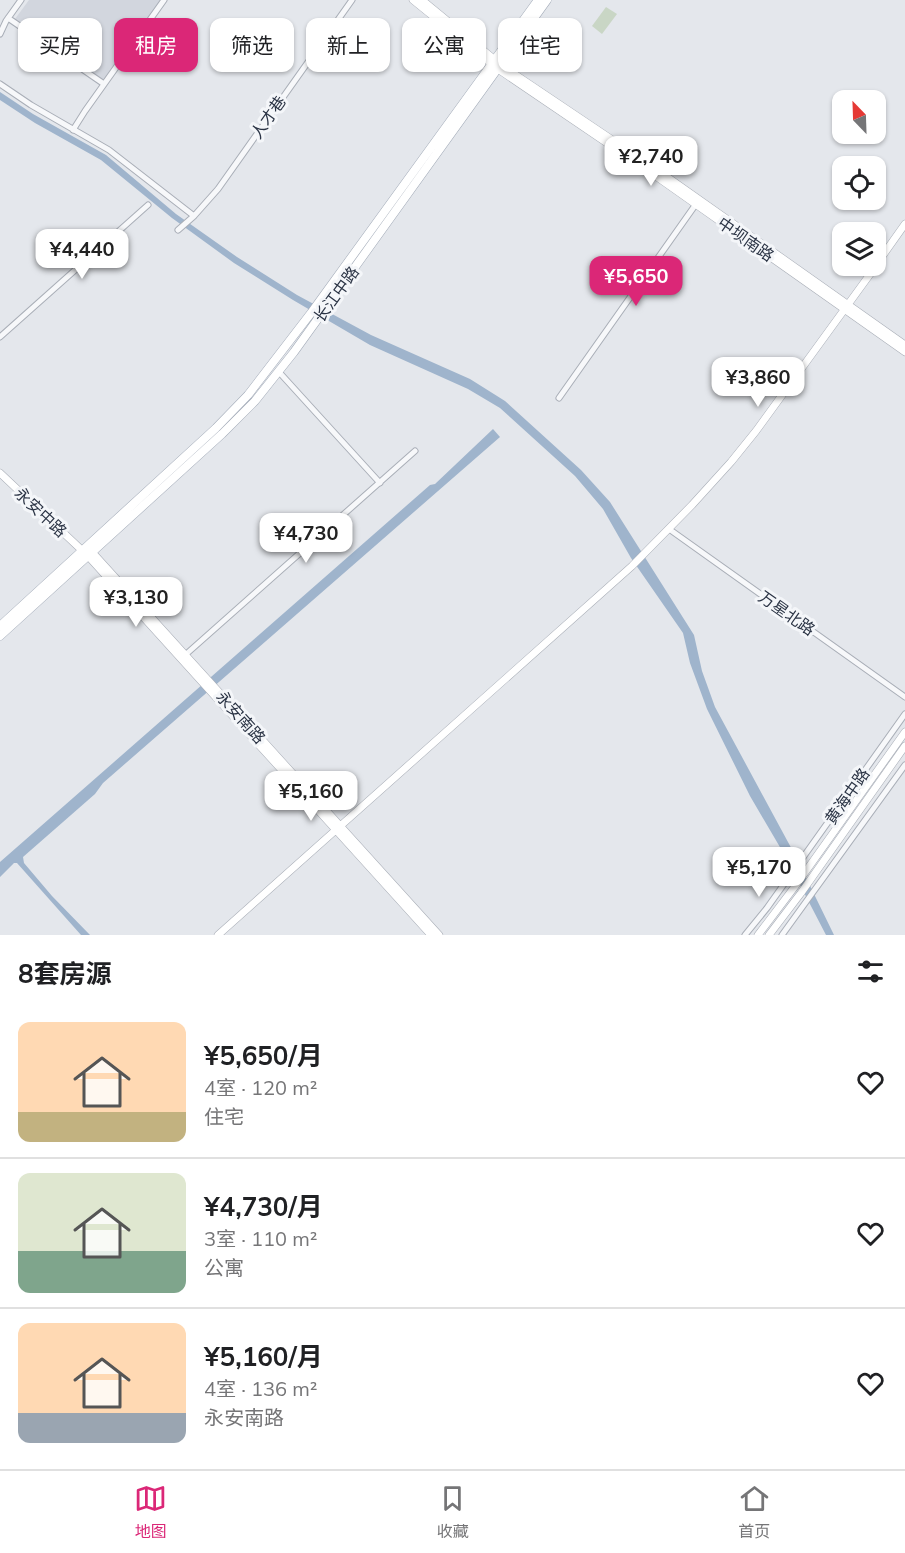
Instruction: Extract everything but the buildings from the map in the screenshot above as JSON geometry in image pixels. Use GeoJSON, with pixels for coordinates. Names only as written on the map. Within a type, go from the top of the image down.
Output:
{"type":"FeatureCollection","features":[{"type":"Feature","properties":{"kind":"main road","name":"长江中路"},"geometry":{"type":"LineString","coordinates":[[88,553],[224,420],[315,315],[327,307],[496,65],[538,0]]}},
{"type":"Feature","properties":{"kind":"main road","name":"长江中路"},"geometry":{"type":"LineString","coordinates":[[88,553],[222,434],[255,401],[279,372],[315,315],[318,303],[547,0]]}},
{"type":"Feature","properties":{"kind":"main road"},"geometry":{"type":"LineString","coordinates":[[0,626],[88,553]]}},
{"type":"Feature","properties":{"kind":"main road"},"geometry":{"type":"LineString","coordinates":[[0,636],[88,553]]}},
{"type":"Feature","properties":{"kind":"street"},"geometry":{"type":"LineString","coordinates":[[0,34],[21,0]]}},
{"type":"Feature","properties":{"kind":"street"},"geometry":{"type":"LineString","coordinates":[[73,130],[164,0]]}},
{"type":"Feature","properties":{"kind":"street","name":"人才巷"},"geometry":{"type":"LineString","coordinates":[[179,229],[218,189],[352,0]]}},
{"type":"Feature","properties":{"kind":"street","name":"中坝南路"},"geometry":{"type":"LineString","coordinates":[[413,0],[496,65],[905,345]]}},
{"type":"Feature","properties":{"kind":"street","name":"中坝南路"},"geometry":{"type":"LineString","coordinates":[[422,0],[496,65],[663,174],[847,307],[905,352]]}},
{"type":"Feature","properties":{"kind":"street"},"geometry":{"type":"LineString","coordinates":[[8,18],[104,84]]}},
{"type":"Feature","properties":{"kind":"street"},"geometry":{"type":"LineString","coordinates":[[0,84],[109,150],[192,217]]}},
{"type":"Feature","properties":{"kind":"street"},"geometry":{"type":"LineString","coordinates":[[559,398],[696,204]]}},
{"type":"Feature","properties":{"kind":"street"},"geometry":{"type":"LineString","coordinates":[[0,337],[148,205]]}},
{"type":"Feature","properties":{"kind":"street"},"geometry":{"type":"LineString","coordinates":[[886,251],[905,224]]}},
{"type":"Feature","properties":{"kind":"street"},"geometry":{"type":"LineString","coordinates":[[218,935],[633,565],[669,529],[756,431],[868,276]]}},
{"type":"Feature","properties":{"kind":"street"},"geometry":{"type":"LineString","coordinates":[[279,372],[380,483]]}},
{"type":"Feature","properties":{"kind":"street"},"geometry":{"type":"LineString","coordinates":[[183,657],[415,451]]}},
{"type":"Feature","properties":{"kind":"street","name":"永安中路"},"geometry":{"type":"LineString","coordinates":[[0,473],[88,553]]}},
{"type":"Feature","properties":{"kind":"street","name":"万星北路"},"geometry":{"type":"LineString","coordinates":[[669,529],[905,697]]}},
{"type":"Feature","properties":{"kind":"street","name":"永安南路"},"geometry":{"type":"LineString","coordinates":[[88,553],[431,935]]}},
{"type":"Feature","properties":{"kind":"street","name":"黄海中路"},"geometry":{"type":"LineString","coordinates":[[745,935],[767,908],[905,714]]}},
{"type":"Feature","properties":{"kind":"street","name":"黄海中路"},"geometry":{"type":"LineString","coordinates":[[769,935],[816,872],[892,757],[905,732]]}},
{"type":"Feature","properties":{"kind":"street","name":"黄海中路"},"geometry":{"type":"LineString","coordinates":[[758,935],[892,757],[905,746]]}},
{"type":"Feature","properties":{"kind":"street"},"geometry":{"type":"LineString","coordinates":[[880,749],[905,765]]}},
{"type":"Feature","properties":{"kind":"street","name":"黄海中路"},"geometry":{"type":"LineString","coordinates":[[782,935],[905,765]]}},
{"type":"Feature","properties":{"kind":"street","name":"永安南路"},"geometry":{"type":"LineString","coordinates":[[337,828],[440,935]]}},
{"type":"Feature","properties":{"kind":"street"},"geometry":{"type":"LineString","coordinates":[[822,830],[831,837]]}},
{"type":"Feature","properties":{"kind":"street"},"geometry":{"type":"LineString","coordinates":[[816,872],[826,876]]}},
{"type":"Feature","properties":{"kind":"street"},"geometry":{"type":"LineString","coordinates":[[767,908],[774,915]]}},
{"type":"Feature","properties":{"kind":"street"},"geometry":{"type":"LineString","coordinates":[[784,916],[792,922]]}},
{"type":"Feature","properties":{"kind":"shaded area"},"geometry":{"type":"Polygon","coordinates":[[[29,0],[162,0],[149,18],[114,18],[114,67],[104,81],[91,72],[102,72],[102,18],[18,18],[18,21],[15,19],[29,0]]]}},
{"type":"Feature","properties":{"kind":"green space"},"geometry":{"type":"Polygon","coordinates":[[[606,7],[617,14],[602,34],[592,26],[606,7]]]}},
{"type":"Feature","properties":{"kind":"water"},"geometry":{"type":"Polygon","coordinates":[[[0,92],[33,114],[106,155],[176,214],[297,295],[371,335],[470,379],[505,401],[581,470],[610,502],[694,635],[702,671],[715,707],[795,855],[834,935],[826,935],[784,854],[750,796],[707,709],[690,663],[683,633],[631,558],[603,509],[575,476],[500,408],[468,389],[370,345],[234,263],[172,218],[101,160],[35,123],[0,100],[0,92]]]}},
{"type":"Feature","properties":{"kind":"water"},"geometry":{"type":"Polygon","coordinates":[[[493,429],[500,437],[103,783],[95,794],[23,857],[24,863],[52,896],[90,935],[81,935],[17,863],[14,863],[0,877],[0,862],[430,485],[435,484],[493,429]]]}}]}
